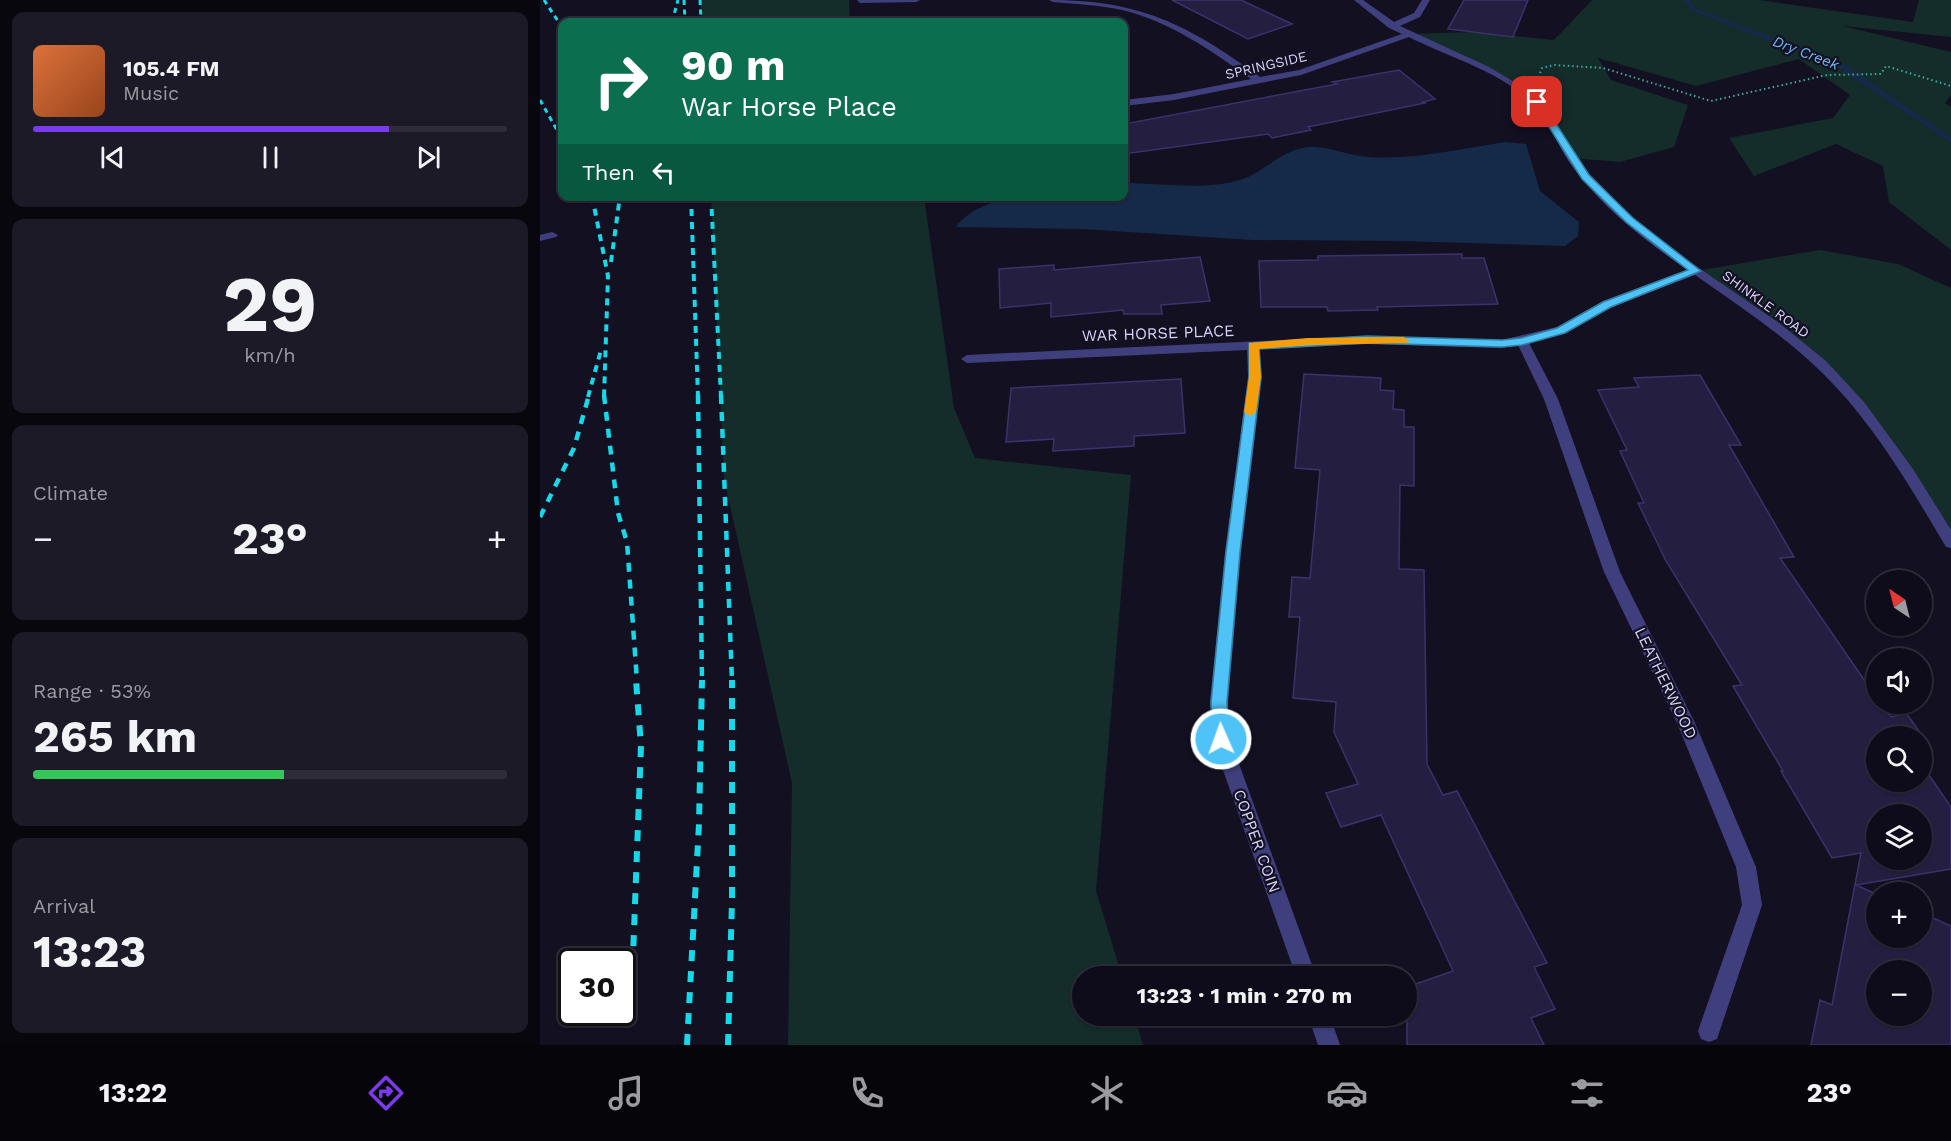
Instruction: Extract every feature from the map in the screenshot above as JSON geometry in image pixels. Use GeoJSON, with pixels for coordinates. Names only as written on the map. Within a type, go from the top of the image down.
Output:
{"type":"FeatureCollection","features":[{"type":"Feature","properties":{"kind":"street"},"geometry":{"type":"LineString","coordinates":[[860,2],[916,0]]}},
{"type":"Feature","properties":{"kind":"street"},"geometry":{"type":"LineString","coordinates":[[1053,0],[1106,5],[1145,14],[1229,59],[1259,81]]}},
{"type":"Feature","properties":{"kind":"street","name":"SHINKLE ROAD"},"geometry":{"type":"LineString","coordinates":[[1358,0],[1392,26],[1492,71],[1527,93],[1548,116],[1585,177],[1630,220],[1695,271],[1778,329],[1820,363],[1841,384],[1893,448],[1951,543]]}},
{"type":"Feature","properties":{"kind":"street"},"geometry":{"type":"LineString","coordinates":[[1392,26],[1417,15],[1426,0]]}},
{"type":"Feature","properties":{"kind":"street","name":"SPRINGSIDE"},"geometry":{"type":"LineString","coordinates":[[1128,103],[1174,98],[1301,72],[1410,34]]}},
{"type":"Feature","properties":{"kind":"street","name":"WAR HORSE PLACE"},"geometry":{"type":"LineString","coordinates":[[967,359],[1367,340],[1502,344],[1561,330],[1607,304],[1695,271]]}},
{"type":"Feature","properties":{"kind":"street","name":"LEATHERWOOD"},"geometry":{"type":"LineString","coordinates":[[1522,341],[1551,399],[1612,572],[1686,723],[1746,867],[1752,905],[1710,1031]]}},
{"type":"Feature","properties":{"kind":"street","name":"COPPER COIN"},"geometry":{"type":"LineString","coordinates":[[1253,346],[1255,377],[1231,575],[1219,702],[1221,739],[1302,966]]}},
{"type":"Feature","properties":{"kind":"street"},"geometry":{"type":"LineString","coordinates":[[1322,1026],[1329,1045]]}},
{"type":"Feature","properties":{"kind":"path"},"geometry":{"type":"LineString","coordinates":[[1527,93],[1538,81],[1542,68],[1554,65],[1603,68],[1711,101],[1827,75],[1881,74],[1886,66],[1951,86]]}},
{"type":"Feature","properties":{"kind":"green space"},"geometry":{"type":"Polygon","coordinates":[[[700,0],[849,0],[850,18],[701,18],[700,0]]]}},
{"type":"Feature","properties":{"kind":"green space"},"geometry":{"type":"Polygon","coordinates":[[[1592,0],[1759,0],[1913,22],[1919,0],[1951,0],[1951,37],[1843,26],[1951,52],[1951,95],[1945,103],[1951,107],[1951,250],[1889,202],[1883,166],[1836,144],[1754,176],[1729,138],[1833,118],[1850,95],[1799,59],[1696,86],[1598,58],[1611,80],[1688,105],[1674,147],[1620,162],[1572,158],[1537,102],[1492,71],[1410,34],[1472,32],[1554,40],[1592,0]]]}},
{"type":"Feature","properties":{"kind":"green space"},"geometry":{"type":"Polygon","coordinates":[[[711,201],[925,201],[954,408],[975,458],[1131,475],[1096,891],[1119,966],[1072,966],[1072,1026],[1137,1026],[1143,1045],[788,1045],[792,783],[724,479],[711,201]]]}},
{"type":"Feature","properties":{"kind":"green space"},"geometry":{"type":"Polygon","coordinates":[[[1820,250],[1898,264],[1951,288],[1951,543],[1893,448],[1820,363],[1696,271],[1820,250]]]}},
{"type":"Feature","properties":{"kind":"water"},"geometry":{"type":"Polygon","coordinates":[[[1505,142],[1526,144],[1540,191],[1579,222],[1578,236],[1565,246],[1400,241],[1253,240],[1082,229],[956,227],[970,213],[1000,201],[1128,201],[1128,183],[1185,186],[1227,183],[1249,176],[1284,155],[1303,148],[1321,147],[1361,156],[1385,158],[1437,153],[1505,142]]]}},
{"type":"Feature","properties":{"kind":"building"},"geometry":{"type":"Polygon","coordinates":[[[1172,0],[1241,0],[1292,24],[1248,39],[1172,0]]]}},
{"type":"Feature","properties":{"kind":"building"},"geometry":{"type":"Polygon","coordinates":[[[1464,0],[1528,0],[1513,37],[1448,29],[1464,0]]]}},
{"type":"Feature","properties":{"kind":"building"},"geometry":{"type":"Polygon","coordinates":[[[1399,70],[1435,99],[1308,127],[1311,130],[1272,138],[1268,134],[1128,153],[1128,123],[1337,84],[1332,82],[1399,70]]]}},
{"type":"Feature","properties":{"kind":"building"},"geometry":{"type":"Polygon","coordinates":[[[1462,254],[1462,258],[1484,258],[1498,304],[1377,307],[1378,310],[1328,311],[1327,307],[1261,307],[1259,261],[1318,260],[1318,256],[1462,254]]]}},
{"type":"Feature","properties":{"kind":"building"},"geometry":{"type":"Polygon","coordinates":[[[1200,257],[1210,301],[1161,305],[1162,314],[1124,314],[1123,310],[1051,317],[1051,303],[1000,308],[999,269],[1054,265],[1054,270],[1200,257]]]}},
{"type":"Feature","properties":{"kind":"building"},"geometry":{"type":"Polygon","coordinates":[[[1304,374],[1381,378],[1380,390],[1394,391],[1393,409],[1404,410],[1404,427],[1414,427],[1414,486],[1400,485],[1399,569],[1424,570],[1427,764],[1443,795],[1457,791],[1547,963],[1534,967],[1555,1009],[1531,1018],[1544,1045],[1407,1045],[1407,1026],[1417,1026],[1417,984],[1453,971],[1381,815],[1341,827],[1326,793],[1358,784],[1334,732],[1336,702],[1293,698],[1300,617],[1289,617],[1292,577],[1310,578],[1320,470],[1295,468],[1304,374]]]}},
{"type":"Feature","properties":{"kind":"building"},"geometry":{"type":"Polygon","coordinates":[[[1700,375],[1741,445],[1729,445],[1794,557],[1780,558],[1866,683],[1866,714],[1889,714],[1891,717],[1907,714],[1915,726],[1866,726],[1866,792],[1932,792],[1932,779],[1951,807],[1951,869],[1856,885],[1866,890],[1866,948],[1932,948],[1932,917],[1951,926],[1951,1045],[1811,1045],[1820,1000],[1832,1005],[1861,853],[1832,858],[1733,686],[1742,685],[1666,561],[1638,503],[1644,503],[1620,451],[1627,450],[1598,390],[1639,387],[1634,378],[1700,375]]]}},
{"type":"Feature","properties":{"kind":"building"},"geometry":{"type":"Polygon","coordinates":[[[1181,379],[1185,433],[1134,436],[1134,446],[1053,451],[1054,439],[1006,442],[1011,388],[1181,379]]]}},
{"type":"Feature","properties":{"kind":"waterway","name":"Dry Creek"},"geometry":{"type":"LineString","coordinates":[[1685,0],[1693,9],[1843,67],[1951,141]]}},
{"type":"Feature","properties":{"kind":"railway"},"geometry":{"type":"LineString","coordinates":[[544,0],[558,21]]}},
{"type":"Feature","properties":{"kind":"railway"},"geometry":{"type":"LineString","coordinates":[[673,18],[678,0]]}},
{"type":"Feature","properties":{"kind":"railway"},"geometry":{"type":"LineString","coordinates":[[684,0],[685,18]]}},
{"type":"Feature","properties":{"kind":"railway"},"geometry":{"type":"LineString","coordinates":[[700,0],[701,18]]}},
{"type":"Feature","properties":{"kind":"railway"},"geometry":{"type":"LineString","coordinates":[[540,100],[558,132]]}},
{"type":"Feature","properties":{"kind":"railway"},"geometry":{"type":"LineString","coordinates":[[593,201],[608,276],[604,395]]}},
{"type":"Feature","properties":{"kind":"railway"},"geometry":{"type":"LineString","coordinates":[[611,262],[619,201]]}},
{"type":"Feature","properties":{"kind":"railway"},"geometry":{"type":"LineString","coordinates":[[691,201],[698,397]]}},
{"type":"Feature","properties":{"kind":"railway"},"geometry":{"type":"LineString","coordinates":[[711,201],[721,397]]}},
{"type":"Feature","properties":{"kind":"railway"},"geometry":{"type":"LineString","coordinates":[[588,397],[601,350]]}},
{"type":"Feature","properties":{"kind":"railway"},"geometry":{"type":"LineString","coordinates":[[540,517],[574,448],[589,395]]}},
{"type":"Feature","properties":{"kind":"railway"},"geometry":{"type":"LineString","coordinates":[[604,395],[618,513],[627,542],[637,681]]}},
{"type":"Feature","properties":{"kind":"railway"},"geometry":{"type":"LineString","coordinates":[[698,395],[702,680]]}},
{"type":"Feature","properties":{"kind":"railway"},"geometry":{"type":"LineString","coordinates":[[721,395],[732,681]]}},
{"type":"Feature","properties":{"kind":"railway"},"geometry":{"type":"LineString","coordinates":[[633,948],[641,746],[636,680]]}},
{"type":"Feature","properties":{"kind":"railway"},"geometry":{"type":"LineString","coordinates":[[687,1045],[699,824],[702,680]]}},
{"type":"Feature","properties":{"kind":"railway"},"geometry":{"type":"LineString","coordinates":[[728,1045],[732,901],[732,681]]}},
{"type":"Feature","properties":{"kind":"slow traffic"},"geometry":{"type":"LineString","coordinates":[[1250,412],[1255,377],[1253,346],[1308,341],[1404,341]]}},
{"type":"Feature","properties":{"kind":"route"},"geometry":{"type":"LineString","coordinates":[[1221,739],[1219,702],[1233,552],[1245,474],[1249,416],[1255,377],[1253,346],[1308,341],[1367,340],[1502,344],[1522,341],[1561,330],[1607,304],[1695,271],[1630,220],[1585,177],[1537,102]]}}]}
